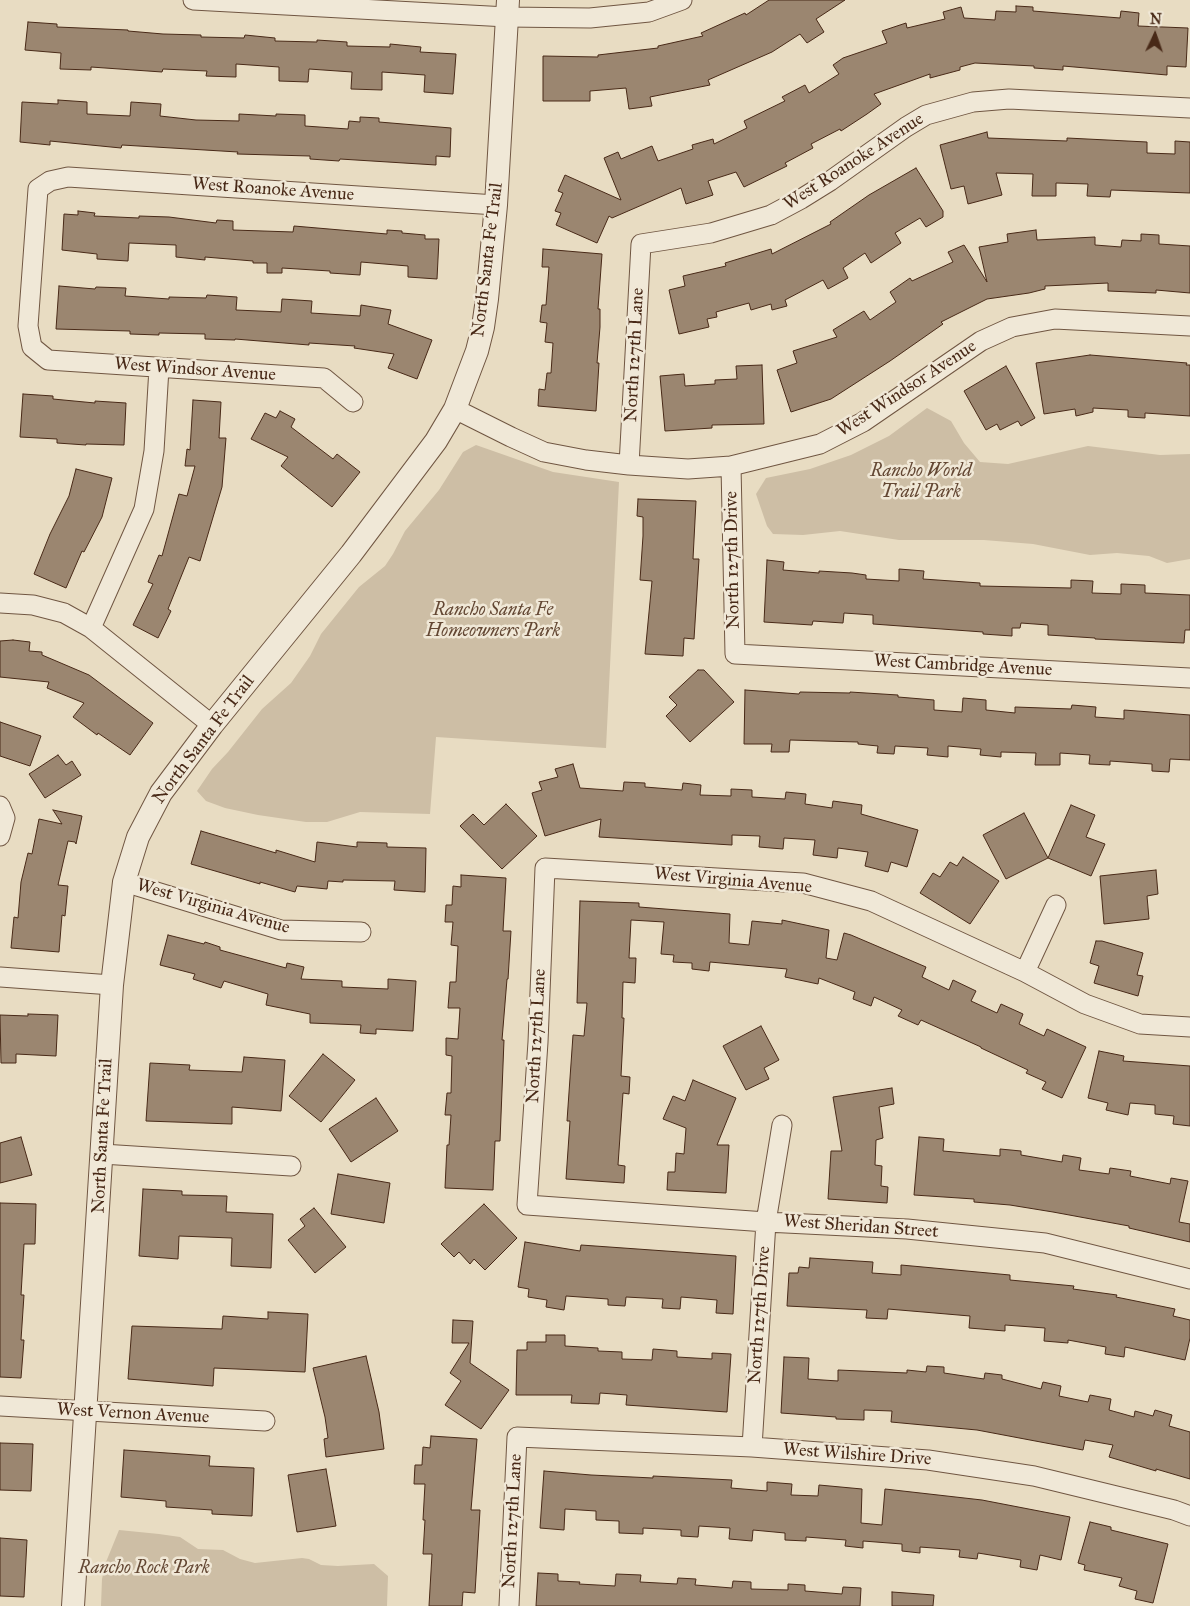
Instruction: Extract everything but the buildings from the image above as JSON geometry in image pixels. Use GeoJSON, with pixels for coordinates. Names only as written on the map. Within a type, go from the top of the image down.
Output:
{"type":"FeatureCollection","features":[{"type":"Feature","properties":{"kind":"street"},"geometry":{"type":"LineString","coordinates":[[193,0],[508,9],[590,18],[649,12],[682,0]]}},
{"type":"Feature","properties":{"kind":"street","name":"North Santa Fe Trail"},"geometry":{"type":"LineString","coordinates":[[73,1606],[112,985],[124,882],[138,837],[161,793],[212,725],[352,554],[436,441],[455,409],[477,351],[483,327],[496,205],[508,9]]}},
{"type":"Feature","properties":{"kind":"street","name":"West Roanoke Avenue"},"geometry":{"type":"LineString","coordinates":[[641,244],[711,233],[771,215],[830,181],[926,115],[973,102],[1009,99],[1190,108]]}},
{"type":"Feature","properties":{"kind":"street","name":"West Roanoke Avenue"},"geometry":{"type":"LineString","coordinates":[[32,347],[28,326],[38,189],[50,181],[68,177],[496,205]]}},
{"type":"Feature","properties":{"kind":"street","name":"North 127th Lane"},"geometry":{"type":"LineString","coordinates":[[629,465],[641,244]]}},
{"type":"Feature","properties":{"kind":"street","name":"West Windsor Avenue"},"geometry":{"type":"LineString","coordinates":[[455,409],[544,452],[586,460],[629,465],[688,469],[730,466],[820,444],[863,422],[981,341],[1012,327],[1055,318],[1190,326]]}},
{"type":"Feature","properties":{"kind":"street","name":"West Windsor Avenue"},"geometry":{"type":"LineString","coordinates":[[32,347],[48,360],[324,378],[353,402]]}},
{"type":"Feature","properties":{"kind":"street"},"geometry":{"type":"LineString","coordinates":[[90,628],[144,509],[154,451],[159,368]]}},
{"type":"Feature","properties":{"kind":"street","name":"North 127th Drive"},"geometry":{"type":"LineString","coordinates":[[730,466],[735,654]]}},
{"type":"Feature","properties":{"kind":"street"},"geometry":{"type":"LineString","coordinates":[[0,603],[33,605],[64,613],[90,628],[212,725]]}},
{"type":"Feature","properties":{"kind":"street","name":"West Cambridge Avenue"},"geometry":{"type":"LineString","coordinates":[[735,654],[1190,678]]}},
{"type":"Feature","properties":{"kind":"street"},"geometry":{"type":"LineString","coordinates":[[0,806],[5,818],[0,836]]}},
{"type":"Feature","properties":{"kind":"street","name":"North 127th Lane"},"geometry":{"type":"LineString","coordinates":[[527,1205],[538,1042],[545,868]]}},
{"type":"Feature","properties":{"kind":"street","name":"West Virginia Avenue"},"geometry":{"type":"LineString","coordinates":[[545,868],[803,884],[871,901],[1025,972],[1085,1004],[1140,1024],[1190,1027]]}},
{"type":"Feature","properties":{"kind":"street","name":"West Virginia Avenue"},"geometry":{"type":"LineString","coordinates":[[124,882],[281,930],[361,932]]}},
{"type":"Feature","properties":{"kind":"street"},"geometry":{"type":"LineString","coordinates":[[1025,972],[1056,905]]}},
{"type":"Feature","properties":{"kind":"street"},"geometry":{"type":"LineString","coordinates":[[0,977],[112,985]]}},
{"type":"Feature","properties":{"kind":"street","name":"North 127th Drive"},"geometry":{"type":"LineString","coordinates":[[752,1447],[766,1222],[782,1125]]}},
{"type":"Feature","properties":{"kind":"street"},"geometry":{"type":"LineString","coordinates":[[102,1154],[291,1166]]}},
{"type":"Feature","properties":{"kind":"street","name":"West Sheridan Street"},"geometry":{"type":"LineString","coordinates":[[527,1205],[766,1222],[907,1229],[1045,1243],[1190,1279]]}},
{"type":"Feature","properties":{"kind":"street","name":"West Vernon Avenue"},"geometry":{"type":"LineString","coordinates":[[0,1406],[266,1421]]}},
{"type":"Feature","properties":{"kind":"street","name":"North 127th Lane"},"geometry":{"type":"LineString","coordinates":[[509,1606],[517,1437]]}},
{"type":"Feature","properties":{"kind":"street","name":"West Wilshire Drive"},"geometry":{"type":"LineString","coordinates":[[517,1437],[752,1447],[928,1460],[1034,1476],[1174,1510],[1190,1516]]}},
{"type":"Feature","properties":{"kind":"green space","name":"Rancho World Trail Park"},"geometry":{"type":"Polygon","coordinates":[[[927,408],[951,421],[964,443],[980,462],[1008,464],[1088,446],[1160,455],[1190,454],[1190,559],[1167,563],[1149,556],[1117,553],[1090,555],[1033,544],[984,540],[899,540],[840,531],[803,535],[773,534],[767,526],[756,494],[766,478],[810,469],[851,455],[889,436],[927,408]]]}},
{"type":"Feature","properties":{"kind":"green space","name":"Rancho Santa Fe Homeowners Park"},"geometry":{"type":"Polygon","coordinates":[[[476,445],[553,472],[619,482],[606,748],[436,737],[430,814],[360,812],[327,822],[306,822],[258,815],[225,808],[206,801],[197,791],[212,769],[262,709],[291,683],[310,656],[321,634],[359,587],[385,566],[405,531],[439,490],[463,452],[476,445]]]}},
{"type":"Feature","properties":{"kind":"green space","name":"Rancho Rock Park"},"geometry":{"type":"Polygon","coordinates":[[[119,1530],[180,1537],[198,1549],[223,1550],[240,1559],[255,1563],[302,1558],[321,1565],[374,1564],[388,1576],[387,1606],[101,1606],[102,1579],[106,1562],[119,1530]]]}}]}
